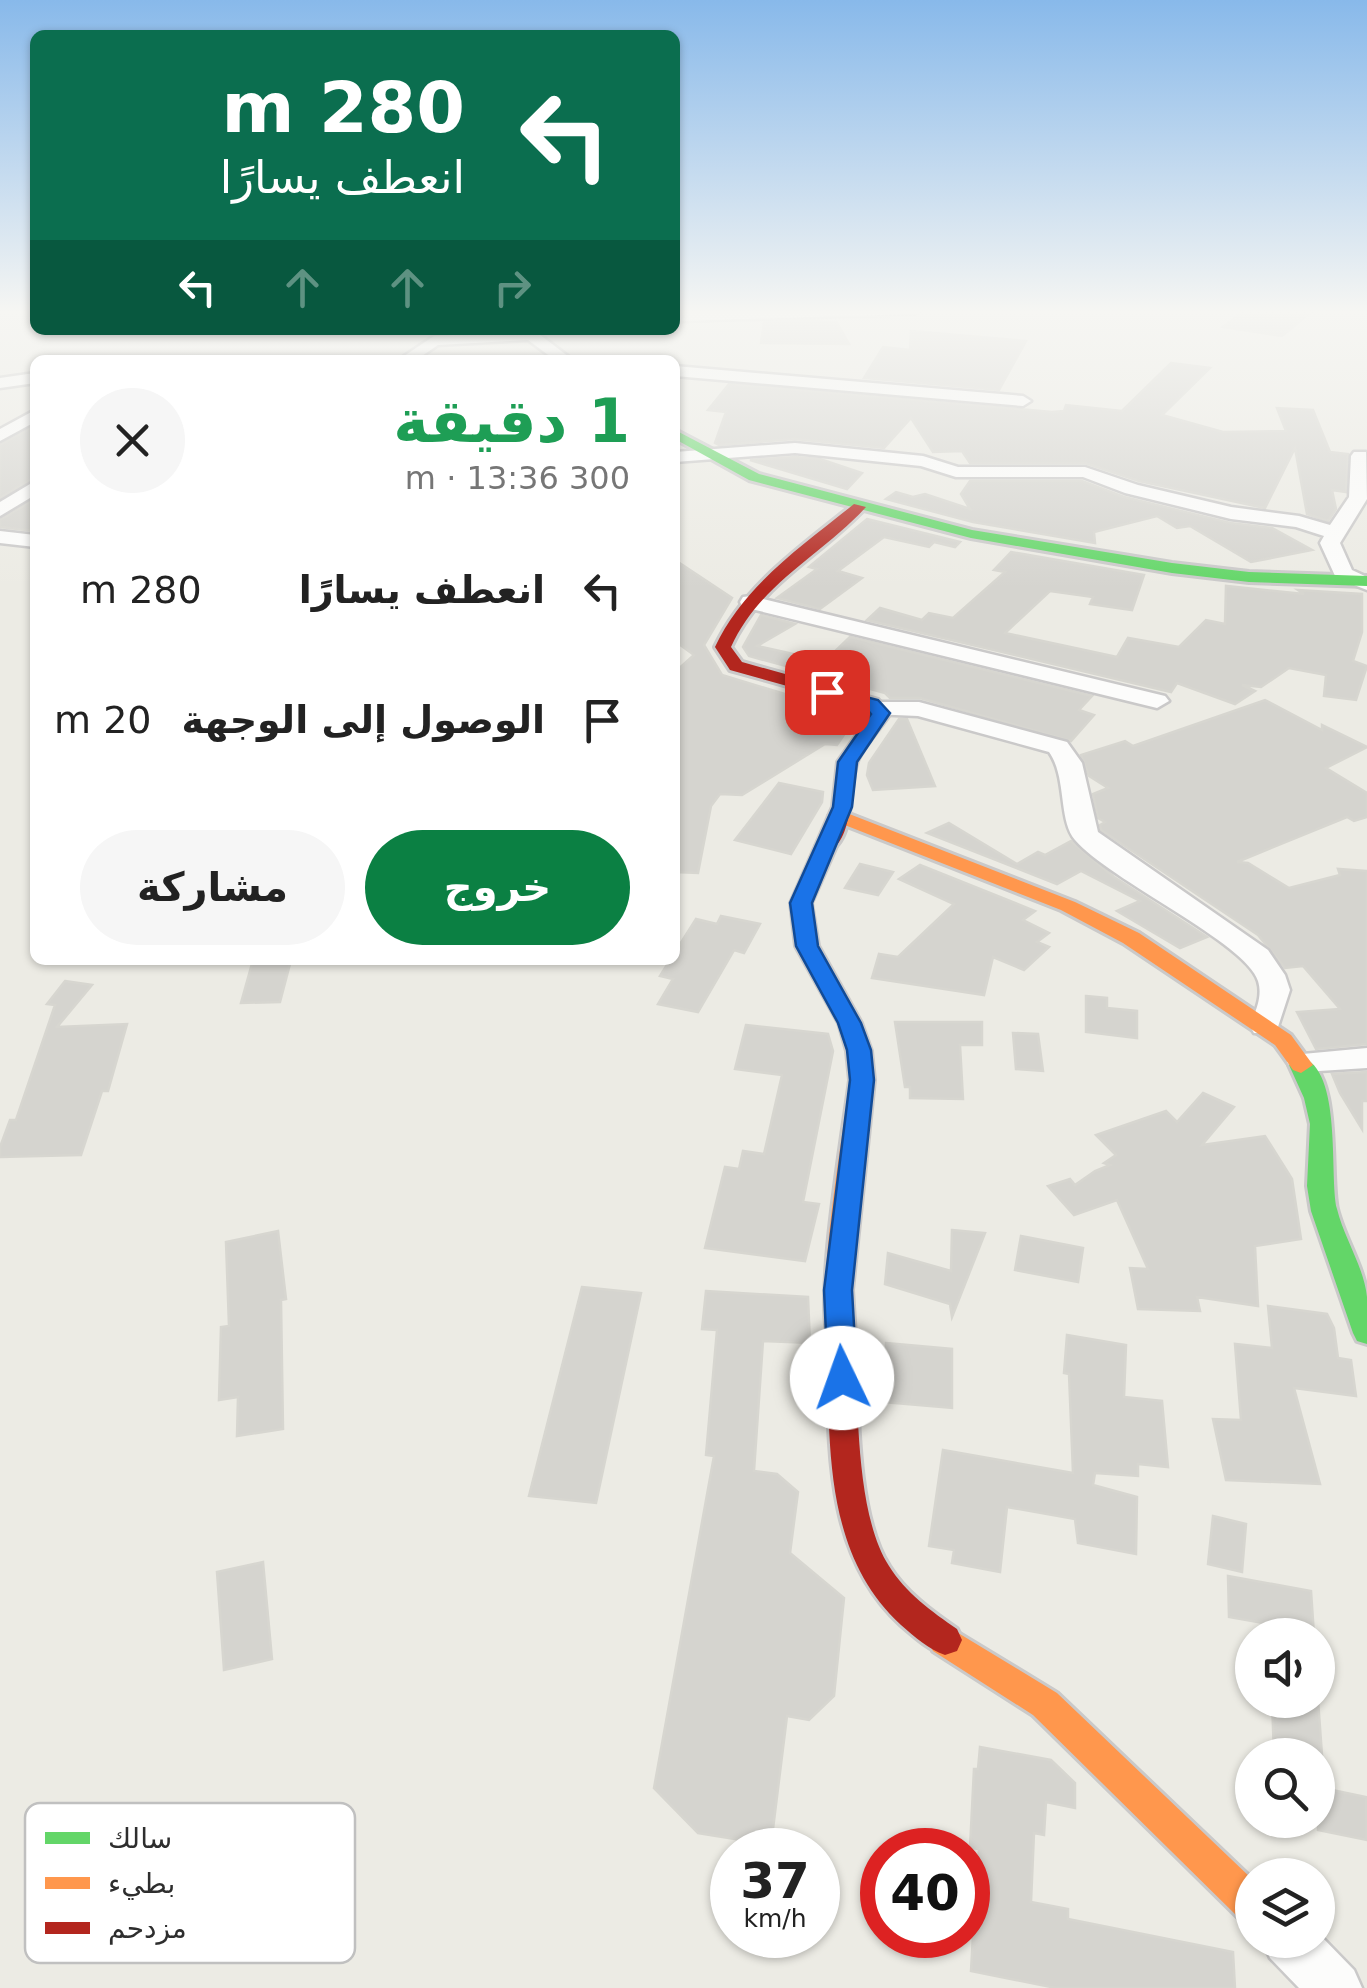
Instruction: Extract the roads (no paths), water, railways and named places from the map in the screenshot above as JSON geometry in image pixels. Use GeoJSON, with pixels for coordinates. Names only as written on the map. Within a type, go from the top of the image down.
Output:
{"type":"FeatureCollection","features":[{"type":"Feature","properties":{"kind":"street"},"geometry":{"type":"LineString","coordinates":[[6,441],[30,419]]}},
{"type":"Feature","properties":{"kind":"street"},"geometry":{"type":"LineString","coordinates":[[680,437],[754,477],[971,534],[1114,560],[1249,577],[1364,582]]}},
{"type":"Feature","properties":{"kind":"street"},"geometry":{"type":"LineString","coordinates":[[680,457],[795,448],[923,461],[956,472],[1085,472],[1132,489],[1334,533]]}},
{"type":"Feature","properties":{"kind":"street"},"geometry":{"type":"LineString","coordinates":[[1360,456],[1360,503],[1330,543],[1332,556],[1343,574],[1364,582]]}},
{"type":"Feature","properties":{"kind":"street"},"geometry":{"type":"LineString","coordinates":[[0,490],[30,490]]}},
{"type":"Feature","properties":{"kind":"street"},"geometry":{"type":"LineString","coordinates":[[0,510],[30,490]]}},
{"type":"Feature","properties":{"kind":"street"},"geometry":{"type":"LineString","coordinates":[[859,507],[731,624],[723,643],[725,655],[736,666],[880,709],[920,709],[1058,748],[1070,763],[1085,835],[1258,956],[1274,978],[1276,999],[1265,1026]]}},
{"type":"Feature","properties":{"kind":"street"},"geometry":{"type":"LineString","coordinates":[[0,537],[30,540]]}},
{"type":"Feature","properties":{"kind":"street"},"geometry":{"type":"LineString","coordinates":[[752,602],[1157,701]]}},
{"type":"Feature","properties":{"kind":"street"},"geometry":{"type":"LineString","coordinates":[[880,709],[847,762],[839,816],[806,887],[801,914],[807,946],[850,1023],[859,1050],[862,1080],[838,1290],[847,1452],[861,1543],[875,1574],[930,1630],[1045,1704],[1235,1889]]}},
{"type":"Feature","properties":{"kind":"street"},"geometry":{"type":"LineString","coordinates":[[839,816],[1068,906],[1130,938],[1283,1040],[1302,1062],[1319,1111],[1323,1139],[1320,1191],[1338,1259],[1367,1333]]}},
{"type":"Feature","properties":{"kind":"street"},"geometry":{"type":"LineString","coordinates":[[1302,1062],[1367,1058]]}},
{"type":"Feature","properties":{"kind":"street"},"geometry":{"type":"LineString","coordinates":[[1306,1958],[1336,1988]]}}]}
